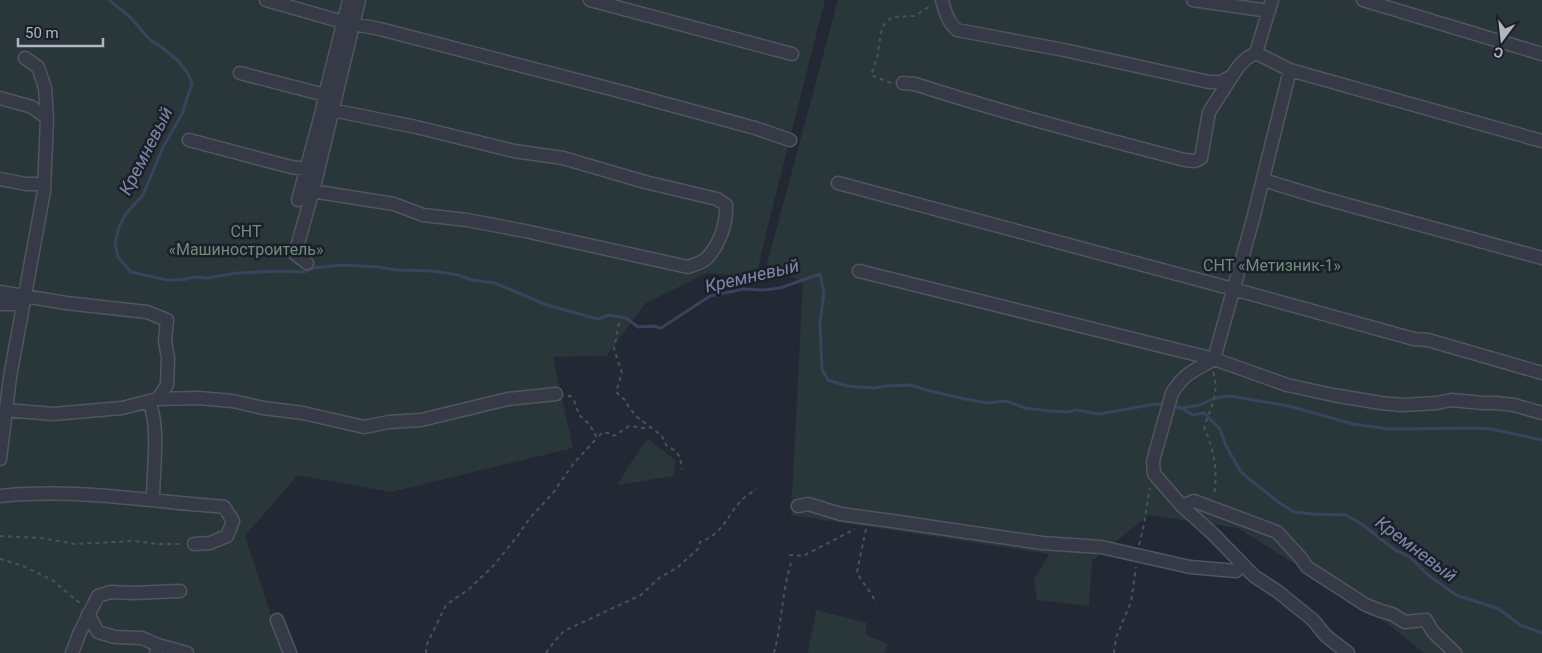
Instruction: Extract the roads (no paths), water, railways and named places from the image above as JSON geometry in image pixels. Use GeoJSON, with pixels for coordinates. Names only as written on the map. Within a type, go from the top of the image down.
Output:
{"type":"FeatureCollection","features":[{"type":"Feature","properties":{"kind":"lane"},"geometry":{"type":"LineString","coordinates":[[266,0],[348,23],[380,29],[619,91],[756,128],[790,140]]}},
{"type":"Feature","properties":{"kind":"lane"},"geometry":{"type":"LineString","coordinates":[[306,263],[296,254],[332,110],[348,23],[349,0]]}},
{"type":"Feature","properties":{"kind":"lane"},"geometry":{"type":"LineString","coordinates":[[298,200],[325,95],[348,23],[359,0]]}},
{"type":"Feature","properties":{"kind":"lane"},"geometry":{"type":"LineString","coordinates":[[590,0],[792,54]]}},
{"type":"Feature","properties":{"kind":"lane"},"geometry":{"type":"LineString","coordinates":[[942,0],[950,24],[957,30],[1064,50],[1209,82],[1221,82],[1230,77]]}},
{"type":"Feature","properties":{"kind":"lane"},"geometry":{"type":"LineString","coordinates":[[903,83],[915,84],[998,110],[1185,160],[1195,161],[1202,158],[1209,112],[1230,77],[1247,58],[1256,53],[1271,5],[1193,0]]}},
{"type":"Feature","properties":{"kind":"lane"},"geometry":{"type":"LineString","coordinates":[[1363,0],[1542,54]]}},
{"type":"Feature","properties":{"kind":"lane"},"geometry":{"type":"LineString","coordinates":[[1256,53],[1290,70],[1542,141]]}},
{"type":"Feature","properties":{"kind":"lane"},"geometry":{"type":"LineString","coordinates":[[0,454],[6,410],[4,386],[24,300],[44,184],[47,118],[45,88],[38,67],[25,58]]}},
{"type":"Feature","properties":{"kind":"lane"},"geometry":{"type":"LineString","coordinates":[[1290,70],[1263,180],[1214,359],[1191,371],[1172,393],[1153,461],[1154,474],[1182,506],[1254,576],[1277,591],[1313,620],[1338,649],[1348,653]]}},
{"type":"Feature","properties":{"kind":"lane"},"geometry":{"type":"LineString","coordinates":[[240,73],[325,95]]}},
{"type":"Feature","properties":{"kind":"lane"},"geometry":{"type":"LineString","coordinates":[[325,95],[332,110]]}},
{"type":"Feature","properties":{"kind":"lane"},"geometry":{"type":"LineString","coordinates":[[0,98],[32,107],[47,118]]}},
{"type":"Feature","properties":{"kind":"lane"},"geometry":{"type":"LineString","coordinates":[[312,192],[394,204],[424,215],[467,220],[525,231],[688,268],[705,261],[718,241],[727,218],[726,205],[717,199],[645,182],[563,158],[514,151],[407,125],[332,110]]}},
{"type":"Feature","properties":{"kind":"lane"},"geometry":{"type":"LineString","coordinates":[[190,140],[291,167],[306,169]]}},
{"type":"Feature","properties":{"kind":"lane"},"geometry":{"type":"LineString","coordinates":[[306,169],[312,192]]}},
{"type":"Feature","properties":{"kind":"lane"},"geometry":{"type":"LineString","coordinates":[[0,180],[26,184],[44,184]]}},
{"type":"Feature","properties":{"kind":"lane"},"geometry":{"type":"LineString","coordinates":[[1263,180],[1542,258]]}},
{"type":"Feature","properties":{"kind":"lane"},"geometry":{"type":"LineString","coordinates":[[838,184],[1414,339],[1428,340],[1542,372]]}},
{"type":"Feature","properties":{"kind":"lane"},"geometry":{"type":"LineString","coordinates":[[859,271],[1214,359],[1287,384],[1374,402],[1402,405],[1437,403],[1450,400],[1514,405],[1542,413]]}},
{"type":"Feature","properties":{"kind":"lane"},"geometry":{"type":"LineString","coordinates":[[0,292],[24,300]]}},
{"type":"Feature","properties":{"kind":"lane"},"geometry":{"type":"LineString","coordinates":[[0,304],[24,300],[66,303],[147,312],[167,320],[165,341],[168,358],[167,385],[153,400],[155,440],[153,500]]}},
{"type":"Feature","properties":{"kind":"lane"},"geometry":{"type":"LineString","coordinates":[[6,410],[53,414],[122,408],[153,400],[198,398],[233,401],[263,408],[303,413],[364,427],[389,422],[421,420],[508,400],[556,394]]}},
{"type":"Feature","properties":{"kind":"lane"},"geometry":{"type":"LineString","coordinates":[[0,496],[78,494],[224,507],[233,521],[227,536],[210,543],[194,544]]}},
{"type":"Feature","properties":{"kind":"lane"},"geometry":{"type":"LineString","coordinates":[[1182,506],[1194,501],[1277,532],[1312,570],[1366,605],[1392,614],[1406,622],[1426,620],[1433,632],[1455,653]]}},
{"type":"Feature","properties":{"kind":"lane"},"geometry":{"type":"LineString","coordinates":[[798,506],[808,504],[841,514],[1042,542],[1101,547],[1190,567],[1236,571],[1240,563]]}},
{"type":"Feature","properties":{"kind":"lane"},"geometry":{"type":"LineString","coordinates":[[72,653],[88,614],[98,596],[111,592],[133,594],[180,591]]}},
{"type":"Feature","properties":{"kind":"lane"},"geometry":{"type":"LineString","coordinates":[[88,614],[98,632],[115,638],[142,638],[157,649],[187,653]]}},
{"type":"Feature","properties":{"kind":"lane"},"geometry":{"type":"LineString","coordinates":[[277,620],[290,653]]}},
{"type":"Feature","properties":{"kind":"waterway","name":"Кремневый"},"geometry":{"type":"LineString","coordinates":[[109,0],[130,17],[150,40],[178,61],[187,72],[192,83],[182,114],[163,147],[143,195],[125,215],[119,227],[115,243],[118,257],[131,272],[167,280],[182,280],[237,273],[303,272],[314,268],[342,265],[433,271],[495,283],[547,305],[598,319],[609,315],[626,318],[638,327],[653,326],[661,328],[710,296],[744,289],[764,290],[780,288],[820,274],[824,293],[820,323],[822,369],[828,380],[847,386],[874,388],[911,385],[965,399],[987,403],[1006,401],[1025,408],[1049,411],[1068,412],[1076,410],[1099,414],[1155,404],[1165,405]]}},
{"type":"Feature","properties":{"kind":"waterway"},"geometry":{"type":"LineString","coordinates":[[1182,408],[1200,405],[1215,398],[1230,396],[1289,406],[1353,424],[1389,429],[1491,429],[1542,440]]}},
{"type":"Feature","properties":{"kind":"waterway","name":"Кремневый"},"geometry":{"type":"LineString","coordinates":[[1171,406],[1181,408],[1193,415],[1204,413],[1220,429],[1226,446],[1241,472],[1278,502],[1294,512],[1346,515],[1363,525],[1395,550],[1410,557],[1428,575],[1456,595],[1499,609],[1520,625],[1542,633]]}},
{"type":"Feature","properties":{"kind":"park label","name":"СНТ «Машиностроитель»"},"geometry":{"type":"Point","coordinates":[246,240]}},
{"type":"Feature","properties":{"kind":"park label","name":"СНТ «Метизник-1»"},"geometry":{"type":"Point","coordinates":[1272,265]}}]}
